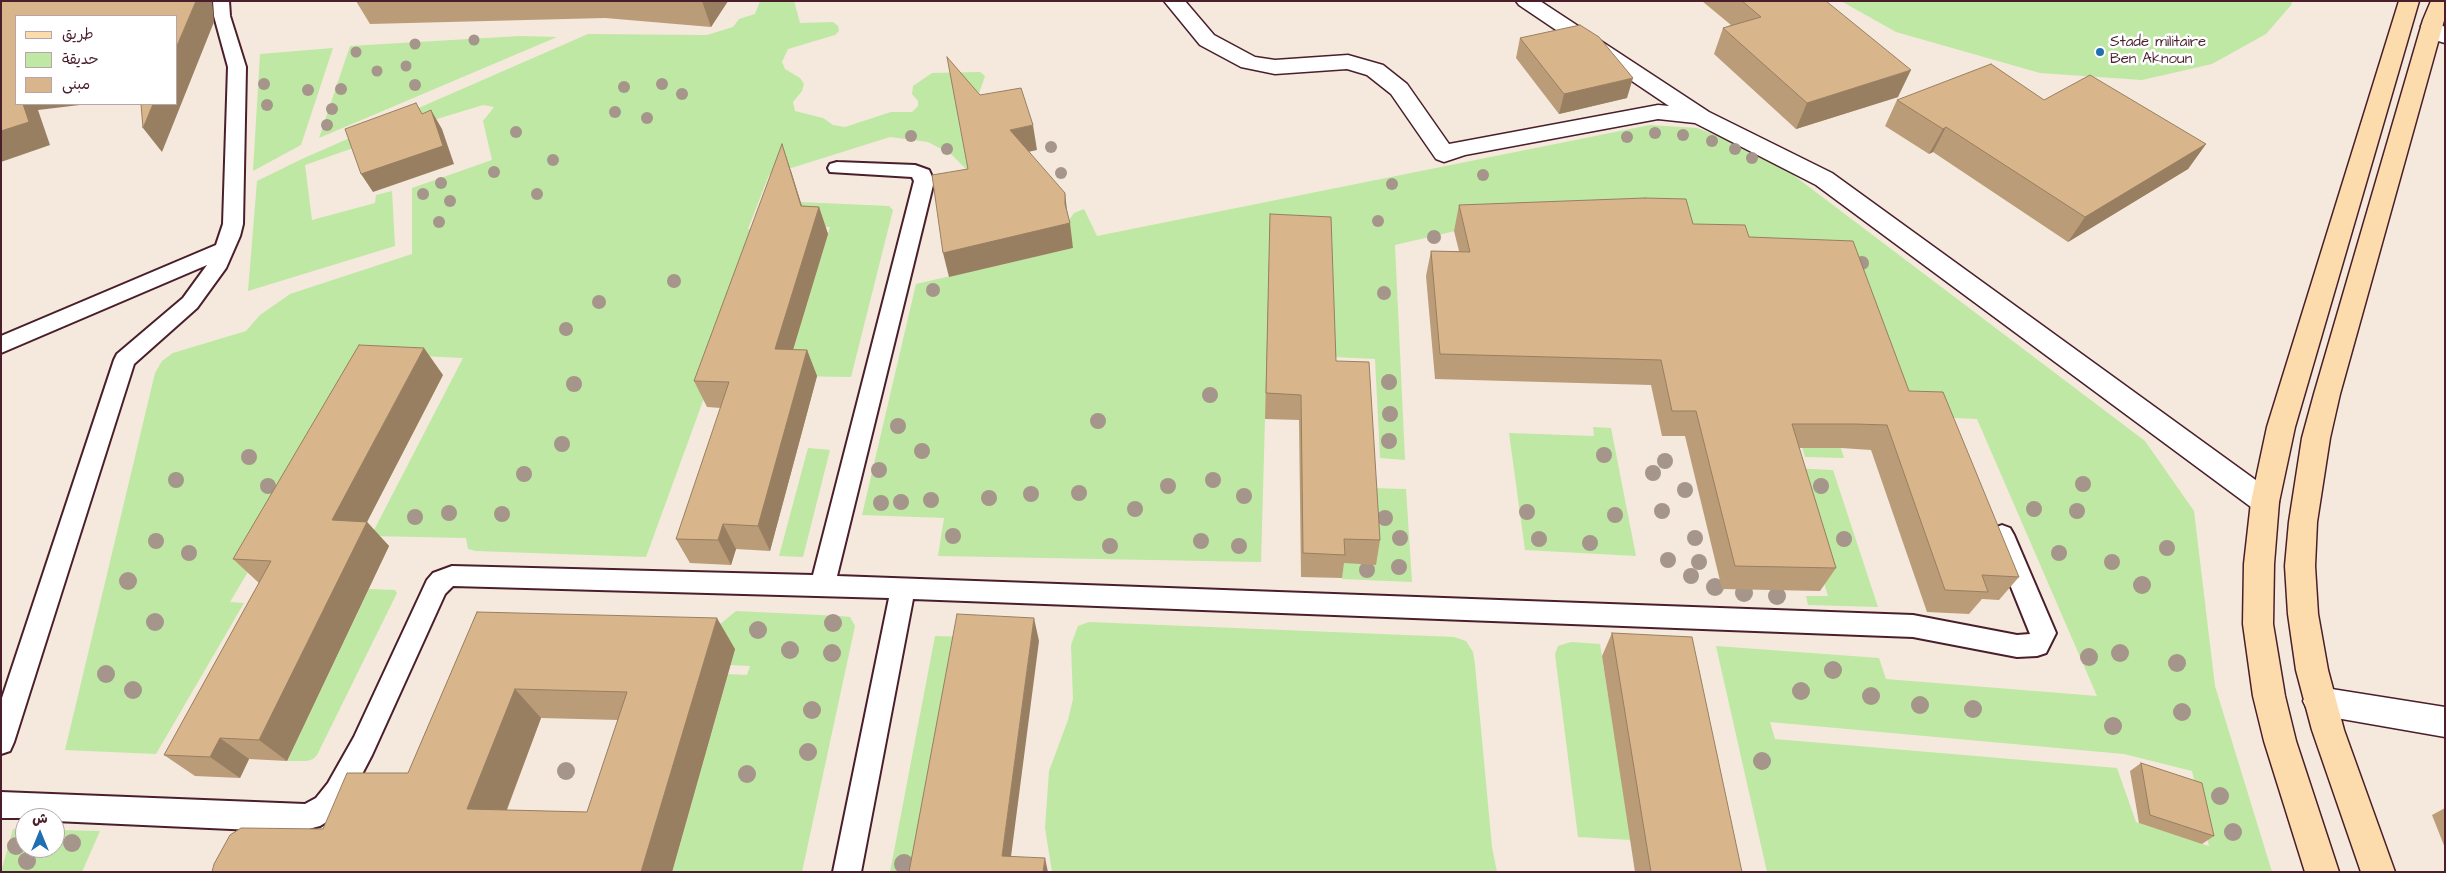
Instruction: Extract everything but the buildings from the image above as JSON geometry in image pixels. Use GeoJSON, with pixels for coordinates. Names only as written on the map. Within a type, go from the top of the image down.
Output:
{"type":"FeatureCollection","features":[{"type":"Feature","properties":{"kind":"main road"},"geometry":{"type":"LineString","coordinates":[[2322,872],[2280,742],[2262,659],[2258,624],[2259,564],[2265,502],[2281,427],[2409,1]]}},
{"type":"Feature","properties":{"kind":"main road"},"geometry":{"type":"LineString","coordinates":[[2378,872],[2319,701],[2312,670],[2303,614],[2300,566],[2303,522],[2316,438],[2327,394],[2438,32],[2441,1]]}},
{"type":"Feature","properties":{"kind":"street"},"geometry":{"type":"LineString","coordinates":[[1174,1],[1207,40],[1249,62],[1275,68],[1348,62],[1375,70],[1399,89],[1444,154],[1461,148],[1658,112],[1701,117]]}},
{"type":"Feature","properties":{"kind":"street"},"geometry":{"type":"LineString","coordinates":[[1526,1],[1701,117],[1774,152],[1824,179],[2265,502]]}},
{"type":"Feature","properties":{"kind":"street"},"geometry":{"type":"LineString","coordinates":[[2319,701],[2445,722]]}},
{"type":"Feature","properties":{"kind":"lane"},"geometry":{"type":"LineString","coordinates":[[1,742],[125,360],[190,303],[210,276],[225,249],[233,224],[237,67],[222,16],[221,1]]}},
{"type":"Feature","properties":{"kind":"lane"},"geometry":{"type":"LineString","coordinates":[[822,586],[924,181],[922,174],[915,171],[837,168]]}},
{"type":"Feature","properties":{"kind":"lane"},"geometry":{"type":"LineString","coordinates":[[1,345],[225,249]]}},
{"type":"Feature","properties":{"kind":"lane"},"geometry":{"type":"LineString","coordinates":[[1,805],[297,819],[310,817],[326,807],[342,785],[363,746],[436,587],[442,580],[452,576],[903,588],[1913,626],[2017,646],[2036,644],[2043,633],[1994,517]]}},
{"type":"Feature","properties":{"kind":"lane"},"geometry":{"type":"LineString","coordinates":[[847,872],[903,588]]}},
{"type":"Feature","properties":{"kind":"green space"},"geometry":{"type":"Polygon","coordinates":[[[760,1],[794,1],[800,23],[833,22],[838,26],[839,31],[835,35],[788,49],[782,62],[785,69],[800,78],[804,84],[802,91],[793,102],[795,111],[823,118],[833,125],[845,127],[891,112],[912,112],[918,106],[918,101],[912,94],[913,86],[932,73],[980,72],[985,76],[977,99],[968,113],[958,117],[969,172],[951,154],[928,142],[890,137],[769,175],[748,229],[765,231],[646,557],[476,551],[468,549],[466,538],[371,536],[463,358],[378,354],[230,602],[244,603],[156,754],[65,750],[155,373],[162,361],[173,353],[246,331],[260,315],[290,294],[412,254],[412,188],[492,160],[483,121],[494,107],[483,105],[427,122],[305,165],[312,220],[375,203],[376,195],[392,191],[395,246],[248,291],[257,181],[304,158],[588,34],[707,35],[733,27],[739,19],[755,14],[760,1]]]}},
{"type":"Feature","properties":{"kind":"green space","name":"Stade militaire Ben Aknoun"},"geometry":{"type":"Polygon","coordinates":[[[1841,1],[2291,1],[2292,4],[2266,34],[2212,64],[2142,80],[2040,73],[1896,32],[1841,1]]]}},
{"type":"Feature","properties":{"kind":"green space"},"geometry":{"type":"Polygon","coordinates":[[[520,36],[557,37],[319,138],[350,46],[520,36]]]}},
{"type":"Feature","properties":{"kind":"green space"},"geometry":{"type":"Polygon","coordinates":[[[333,48],[301,145],[253,171],[260,54],[333,48]]]}},
{"type":"Feature","properties":{"kind":"green space"},"geometry":{"type":"Polygon","coordinates":[[[1650,125],[1697,128],[1726,139],[1788,171],[2145,441],[2194,511],[2215,686],[2272,872],[1767,872],[1716,646],[1879,658],[1886,679],[2097,696],[1977,419],[1934,417],[1841,448],[1844,458],[1805,457],[1742,248],[1455,231],[1395,245],[1405,460],[1380,458],[1375,359],[1333,357],[1265,419],[1261,562],[938,556],[944,518],[862,515],[916,284],[1073,248],[1068,222],[1074,213],[1084,209],[1097,236],[1650,125]],[[1770,722],[1775,739],[2117,768],[2136,822],[2209,846],[2192,771],[2124,754],[1770,722]]]}},
{"type":"Feature","properties":{"kind":"green space"},"geometry":{"type":"Polygon","coordinates":[[[777,201],[889,206],[893,210],[851,377],[785,376],[830,227],[769,224],[777,201]]]}},
{"type":"Feature","properties":{"kind":"green space"},"geometry":{"type":"Polygon","coordinates":[[[1593,427],[1611,428],[1636,556],[1525,550],[1509,433],[1594,436],[1593,427]]]}},
{"type":"Feature","properties":{"kind":"green space"},"geometry":{"type":"Polygon","coordinates":[[[808,448],[830,450],[803,557],[779,556],[808,448]]]}},
{"type":"Feature","properties":{"kind":"green space"},"geometry":{"type":"Polygon","coordinates":[[[1790,468],[1833,470],[1878,607],[1808,605],[1806,596],[1828,596],[1790,468]]]}},
{"type":"Feature","properties":{"kind":"green space"},"geometry":{"type":"Polygon","coordinates":[[[1372,488],[1406,489],[1412,582],[1342,579],[1341,563],[1372,488]]]}},
{"type":"Feature","properties":{"kind":"green space"},"geometry":{"type":"Polygon","coordinates":[[[369,589],[395,590],[397,593],[317,755],[307,761],[287,761],[369,589]]]}},
{"type":"Feature","properties":{"kind":"green space"},"geometry":{"type":"Polygon","coordinates":[[[736,611],[850,617],[855,626],[802,872],[672,872],[728,674],[747,675],[750,666],[730,665],[714,629],[736,611]]]}},
{"type":"Feature","properties":{"kind":"green space"},"geometry":{"type":"Polygon","coordinates":[[[1089,622],[1454,637],[1466,641],[1473,652],[1475,665],[1492,847],[1497,872],[1052,872],[1045,828],[1049,771],[1068,720],[1073,699],[1071,645],[1078,626],[1089,622]]]}},
{"type":"Feature","properties":{"kind":"green space"},"geometry":{"type":"Polygon","coordinates":[[[935,636],[964,637],[922,872],[890,872],[935,636]]]}},
{"type":"Feature","properties":{"kind":"green space"},"geometry":{"type":"Polygon","coordinates":[[[1571,642],[1600,644],[1631,840],[1578,837],[1555,654],[1558,646],[1571,642]]]}},
{"type":"Feature","properties":{"kind":"green space"},"geometry":{"type":"Polygon","coordinates":[[[13,829],[15,829],[15,858],[65,858],[65,830],[100,831],[82,872],[1,872],[13,829]]]}},
{"type":"Feature","properties":{"kind":"place","name":"Stade militaire Ben Aknoun"},"geometry":{"type":"Point","coordinates":[2100,52]}}]}
